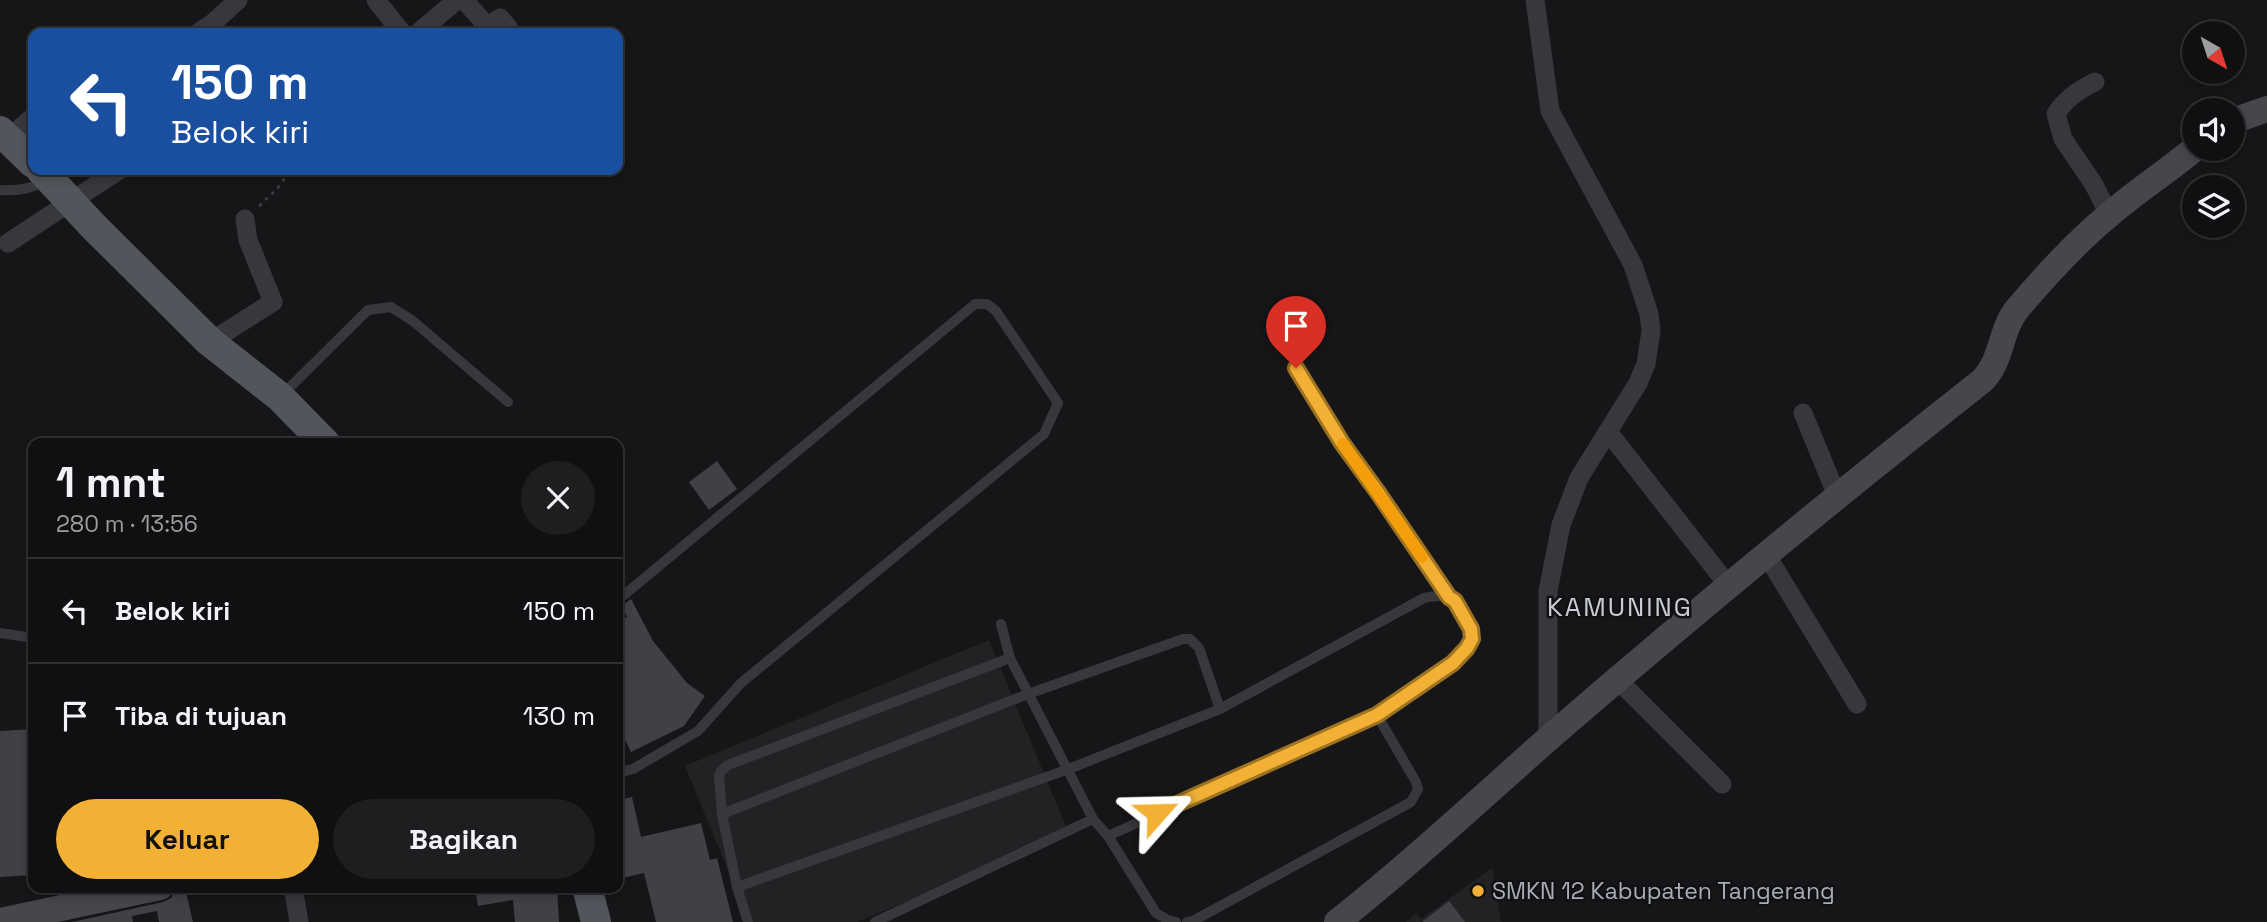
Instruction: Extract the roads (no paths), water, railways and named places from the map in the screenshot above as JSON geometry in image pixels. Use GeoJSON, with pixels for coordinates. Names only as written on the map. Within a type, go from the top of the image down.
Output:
{"type":"FeatureCollection","features":[{"type":"Feature","properties":{"kind":"main road"},"geometry":{"type":"LineString","coordinates":[[4,135],[28,158]]}},
{"type":"Feature","properties":{"kind":"main road"},"geometry":{"type":"LineString","coordinates":[[46,175],[94,227],[210,342],[280,397],[320,438]]}},
{"type":"Feature","properties":{"kind":"main road"},"geometry":{"type":"LineString","coordinates":[[589,893],[596,922]]}},
{"type":"Feature","properties":{"kind":"street"},"geometry":{"type":"LineString","coordinates":[[211,28],[238,0]]}},
{"type":"Feature","properties":{"kind":"street"},"geometry":{"type":"LineString","coordinates":[[376,0],[398,28]]}},
{"type":"Feature","properties":{"kind":"street"},"geometry":{"type":"LineString","coordinates":[[424,28],[457,0]]}},
{"type":"Feature","properties":{"kind":"street"},"geometry":{"type":"LineString","coordinates":[[464,0],[487,26],[500,18],[508,27]]}},
{"type":"Feature","properties":{"kind":"street"},"geometry":{"type":"LineString","coordinates":[[1535,0],[1550,111],[1633,265],[1649,314],[1651,345],[1638,383],[1579,478],[1561,525],[1548,591],[1548,739]]}},
{"type":"Feature","properties":{"kind":"street"},"geometry":{"type":"LineString","coordinates":[[2095,82],[2082,88],[2061,106],[2056,114],[2063,139],[2093,183],[2109,214]]}},
{"type":"Feature","properties":{"kind":"street"},"geometry":{"type":"LineString","coordinates":[[2245,117],[2267,109]]}},
{"type":"Feature","properties":{"kind":"street"},"geometry":{"type":"LineString","coordinates":[[4,135],[28,120]]}},
{"type":"Feature","properties":{"kind":"street"},"geometry":{"type":"LineString","coordinates":[[1336,922],[1459,820],[1548,739],[1728,585],[1983,380],[1996,361],[2004,331],[2016,310],[2075,246],[2109,214],[2182,158]]}},
{"type":"Feature","properties":{"kind":"street"},"geometry":{"type":"LineString","coordinates":[[8,243],[111,175]]}},
{"type":"Feature","properties":{"kind":"street"},"geometry":{"type":"LineString","coordinates":[[210,342],[273,302],[248,240],[245,219]]}},
{"type":"Feature","properties":{"kind":"street"},"geometry":{"type":"LineString","coordinates":[[1803,413],[1837,496]]}},
{"type":"Feature","properties":{"kind":"street"},"geometry":{"type":"LineString","coordinates":[[1609,433],[1728,585]]}},
{"type":"Feature","properties":{"kind":"street"},"geometry":{"type":"LineString","coordinates":[[1766,554],[1857,704]]}},
{"type":"Feature","properties":{"kind":"street"},"geometry":{"type":"LineString","coordinates":[[1618,680],[1722,784]]}},
{"type":"Feature","properties":{"kind":"street"},"geometry":{"type":"LineString","coordinates":[[0,921],[132,893]]}},
{"type":"Feature","properties":{"kind":"street"},"geometry":{"type":"LineString","coordinates":[[294,893],[299,922]]}},
{"type":"Feature","properties":{"kind":"lane"},"geometry":{"type":"LineString","coordinates":[[0,190],[32,188],[38,175]]}},
{"type":"Feature","properties":{"kind":"lane"},"geometry":{"type":"LineString","coordinates":[[623,596],[975,304],[987,304],[996,311],[1058,403],[1044,434],[741,683],[698,731],[633,769],[623,772]]}},
{"type":"Feature","properties":{"kind":"lane"},"geometry":{"type":"LineString","coordinates":[[280,397],[368,310],[391,307],[413,321],[508,402]]}},
{"type":"Feature","properties":{"kind":"lane"},"geometry":{"type":"LineString","coordinates":[[1296,368],[1342,443],[1449,597]]}},
{"type":"Feature","properties":{"kind":"lane"},"geometry":{"type":"LineString","coordinates":[[737,887],[1066,770],[1220,709],[1424,598],[1441,595],[1455,601],[1471,629],[1472,639],[1467,648],[1453,663],[1377,715],[1108,836]]}},
{"type":"Feature","properties":{"kind":"lane"},"geometry":{"type":"LineString","coordinates":[[1001,624],[1010,658],[1093,819],[1108,836],[1156,913],[1176,922]]}},
{"type":"Feature","properties":{"kind":"lane"},"geometry":{"type":"LineString","coordinates":[[0,633],[28,637]]}},
{"type":"Feature","properties":{"kind":"lane"},"geometry":{"type":"LineString","coordinates":[[722,814],[1028,694],[1183,639],[1190,639],[1199,648],[1220,709]]}},
{"type":"Feature","properties":{"kind":"lane"},"geometry":{"type":"LineString","coordinates":[[748,922],[737,887],[722,814],[719,776],[723,768],[1010,658]]}},
{"type":"Feature","properties":{"kind":"lane"},"geometry":{"type":"LineString","coordinates":[[1187,922],[1194,921],[1411,802],[1418,789],[1416,782],[1377,715]]}},
{"type":"Feature","properties":{"kind":"lane"},"geometry":{"type":"LineString","coordinates":[[875,922],[1093,819]]}},
{"type":"Feature","properties":{"kind":"place","name":"SMKN 12 Kabupaten Tangerang"},"geometry":{"type":"Point","coordinates":[1478,891]}},
{"type":"Feature","properties":{"kind":"district","name":"KAMUNING"},"geometry":{"type":"Point","coordinates":[1620,607]}}]}
